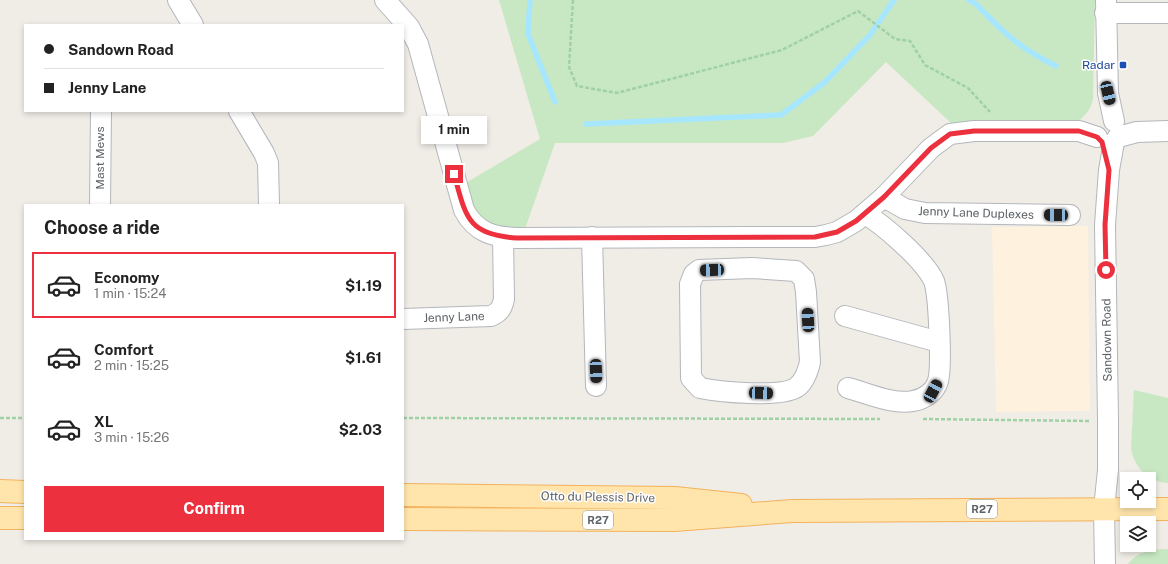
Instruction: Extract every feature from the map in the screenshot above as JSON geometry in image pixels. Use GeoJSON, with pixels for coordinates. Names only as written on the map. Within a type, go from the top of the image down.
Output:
{"type":"FeatureCollection","features":[{"type":"Feature","properties":{"kind":"main road"},"geometry":{"type":"LineString","coordinates":[[0,491],[24,492]]}},
{"type":"Feature","properties":{"kind":"main road","name":"Otto du Plessis Drive"},"geometry":{"type":"LineString","coordinates":[[404,495],[675,498],[792,511]]}},
{"type":"Feature","properties":{"kind":"main road","name":"R27"},"geometry":{"type":"LineString","coordinates":[[1104,509],[1168,509]]}},
{"type":"Feature","properties":{"kind":"main road","name":"Otto du Plessis Drive"},"geometry":{"type":"LineString","coordinates":[[404,520],[674,520],[792,511],[1104,509]]}},
{"type":"Feature","properties":{"kind":"main road"},"geometry":{"type":"LineString","coordinates":[[0,518],[24,518]]}},
{"type":"Feature","properties":{"kind":"street"},"geometry":{"type":"LineString","coordinates":[[178,0],[192,24]]}},
{"type":"Feature","properties":{"kind":"street"},"geometry":{"type":"LineString","coordinates":[[385,0],[409,27],[418,44],[464,210],[478,229],[486,233],[504,237],[815,237],[826,235],[847,227],[865,214],[884,197],[944,136],[955,132],[1168,131]]}},
{"type":"Feature","properties":{"kind":"street"},"geometry":{"type":"LineString","coordinates":[[1105,6],[1168,13]]}},
{"type":"Feature","properties":{"kind":"street","name":"Sandown Road"},"geometry":{"type":"LineString","coordinates":[[1105,6],[1109,170],[1105,225],[1108,466],[1104,509],[1105,564]]}},
{"type":"Feature","properties":{"kind":"street","name":"Mast Mews"},"geometry":{"type":"LineString","coordinates":[[100,204],[101,112]]}},
{"type":"Feature","properties":{"kind":"street"},"geometry":{"type":"LineString","coordinates":[[240,112],[264,152],[268,164],[269,204]]}},
{"type":"Feature","properties":{"kind":"street","name":"Jenny Lane Duplexes"},"geometry":{"type":"LineString","coordinates":[[884,197],[906,209],[925,212],[1070,215]]}},
{"type":"Feature","properties":{"kind":"street"},"geometry":{"type":"LineString","coordinates":[[848,388],[895,401],[912,401],[922,398],[933,391],[938,382],[941,365],[938,302],[934,282],[924,266],[879,222],[865,214]]}},
{"type":"Feature","properties":{"kind":"street","name":"Jenny Lane"},"geometry":{"type":"LineString","coordinates":[[404,319],[491,316],[499,311],[504,299],[504,237]]}},
{"type":"Feature","properties":{"kind":"street"},"geometry":{"type":"LineString","coordinates":[[592,237],[596,386]]}},
{"type":"Feature","properties":{"kind":"street"},"geometry":{"type":"LineString","coordinates":[[751,238],[752,268]]}},
{"type":"Feature","properties":{"kind":"street"},"geometry":{"type":"LineString","coordinates":[[752,268],[796,271],[804,279],[810,362],[808,372],[798,386],[782,392],[716,391],[700,388],[691,378],[691,278],[699,270],[752,268]]}},
{"type":"Feature","properties":{"kind":"street"},"geometry":{"type":"LineString","coordinates":[[845,316],[939,342]]}},
{"type":"Feature","properties":{"kind":"path"},"geometry":{"type":"LineString","coordinates":[[573,0],[569,67],[577,86],[617,93],[782,50],[858,11],[864,14],[892,37],[910,41],[925,65],[968,88],[995,117],[1001,131]]}},
{"type":"Feature","properties":{"kind":"path"},"geometry":{"type":"LineString","coordinates":[[0,418],[24,418]]}},
{"type":"Feature","properties":{"kind":"path"},"geometry":{"type":"LineString","coordinates":[[404,418],[886,419]]}},
{"type":"Feature","properties":{"kind":"path"},"geometry":{"type":"LineString","coordinates":[[917,419],[1096,420]]}},
{"type":"Feature","properties":{"kind":"shaded area"},"geometry":{"type":"Polygon","coordinates":[[[1088,226],[1090,411],[996,412],[992,227],[1088,226]]]}},
{"type":"Feature","properties":{"kind":"green space"},"geometry":{"type":"Polygon","coordinates":[[[499,0],[1095,0],[1093,99],[1089,110],[1076,124],[952,124],[886,62],[813,136],[783,143],[555,143],[525,229],[501,228],[478,217],[464,184],[540,139],[499,0]]]}},
{"type":"Feature","properties":{"kind":"green space"},"geometry":{"type":"Polygon","coordinates":[[[1134,390],[1168,398],[1168,483],[1156,481],[1156,472],[1143,472],[1139,468],[1131,449],[1134,390]]]}},
{"type":"Feature","properties":{"kind":"green space"},"geometry":{"type":"Polygon","coordinates":[[[1168,549],[1168,564],[1128,564],[1132,559],[1141,553],[1156,552],[1156,550],[1168,549]]]}},
{"type":"Feature","properties":{"kind":"waterway"},"geometry":{"type":"LineString","coordinates":[[530,0],[528,34],[555,102]]}},
{"type":"Feature","properties":{"kind":"waterway"},"geometry":{"type":"LineString","coordinates":[[586,124],[781,115],[825,82],[870,35],[894,0]]}},
{"type":"Feature","properties":{"kind":"waterway"},"geometry":{"type":"LineString","coordinates":[[969,0],[976,4],[1004,32],[1022,46],[1056,66]]}},
{"type":"Feature","properties":{"kind":"place","name":"Radar"},"geometry":{"type":"Point","coordinates":[1123,65]}},
{"type":"Feature","properties":{"kind":"route"},"geometry":{"type":"LineString","coordinates":[[454,174],[464,210],[468,217],[478,229],[495,236],[517,238],[815,237],[837,232],[856,221],[884,197],[944,136],[955,132],[974,131],[1079,131],[1097,137],[1102,142],[1109,170],[1105,225],[1106,270]]}}]}
